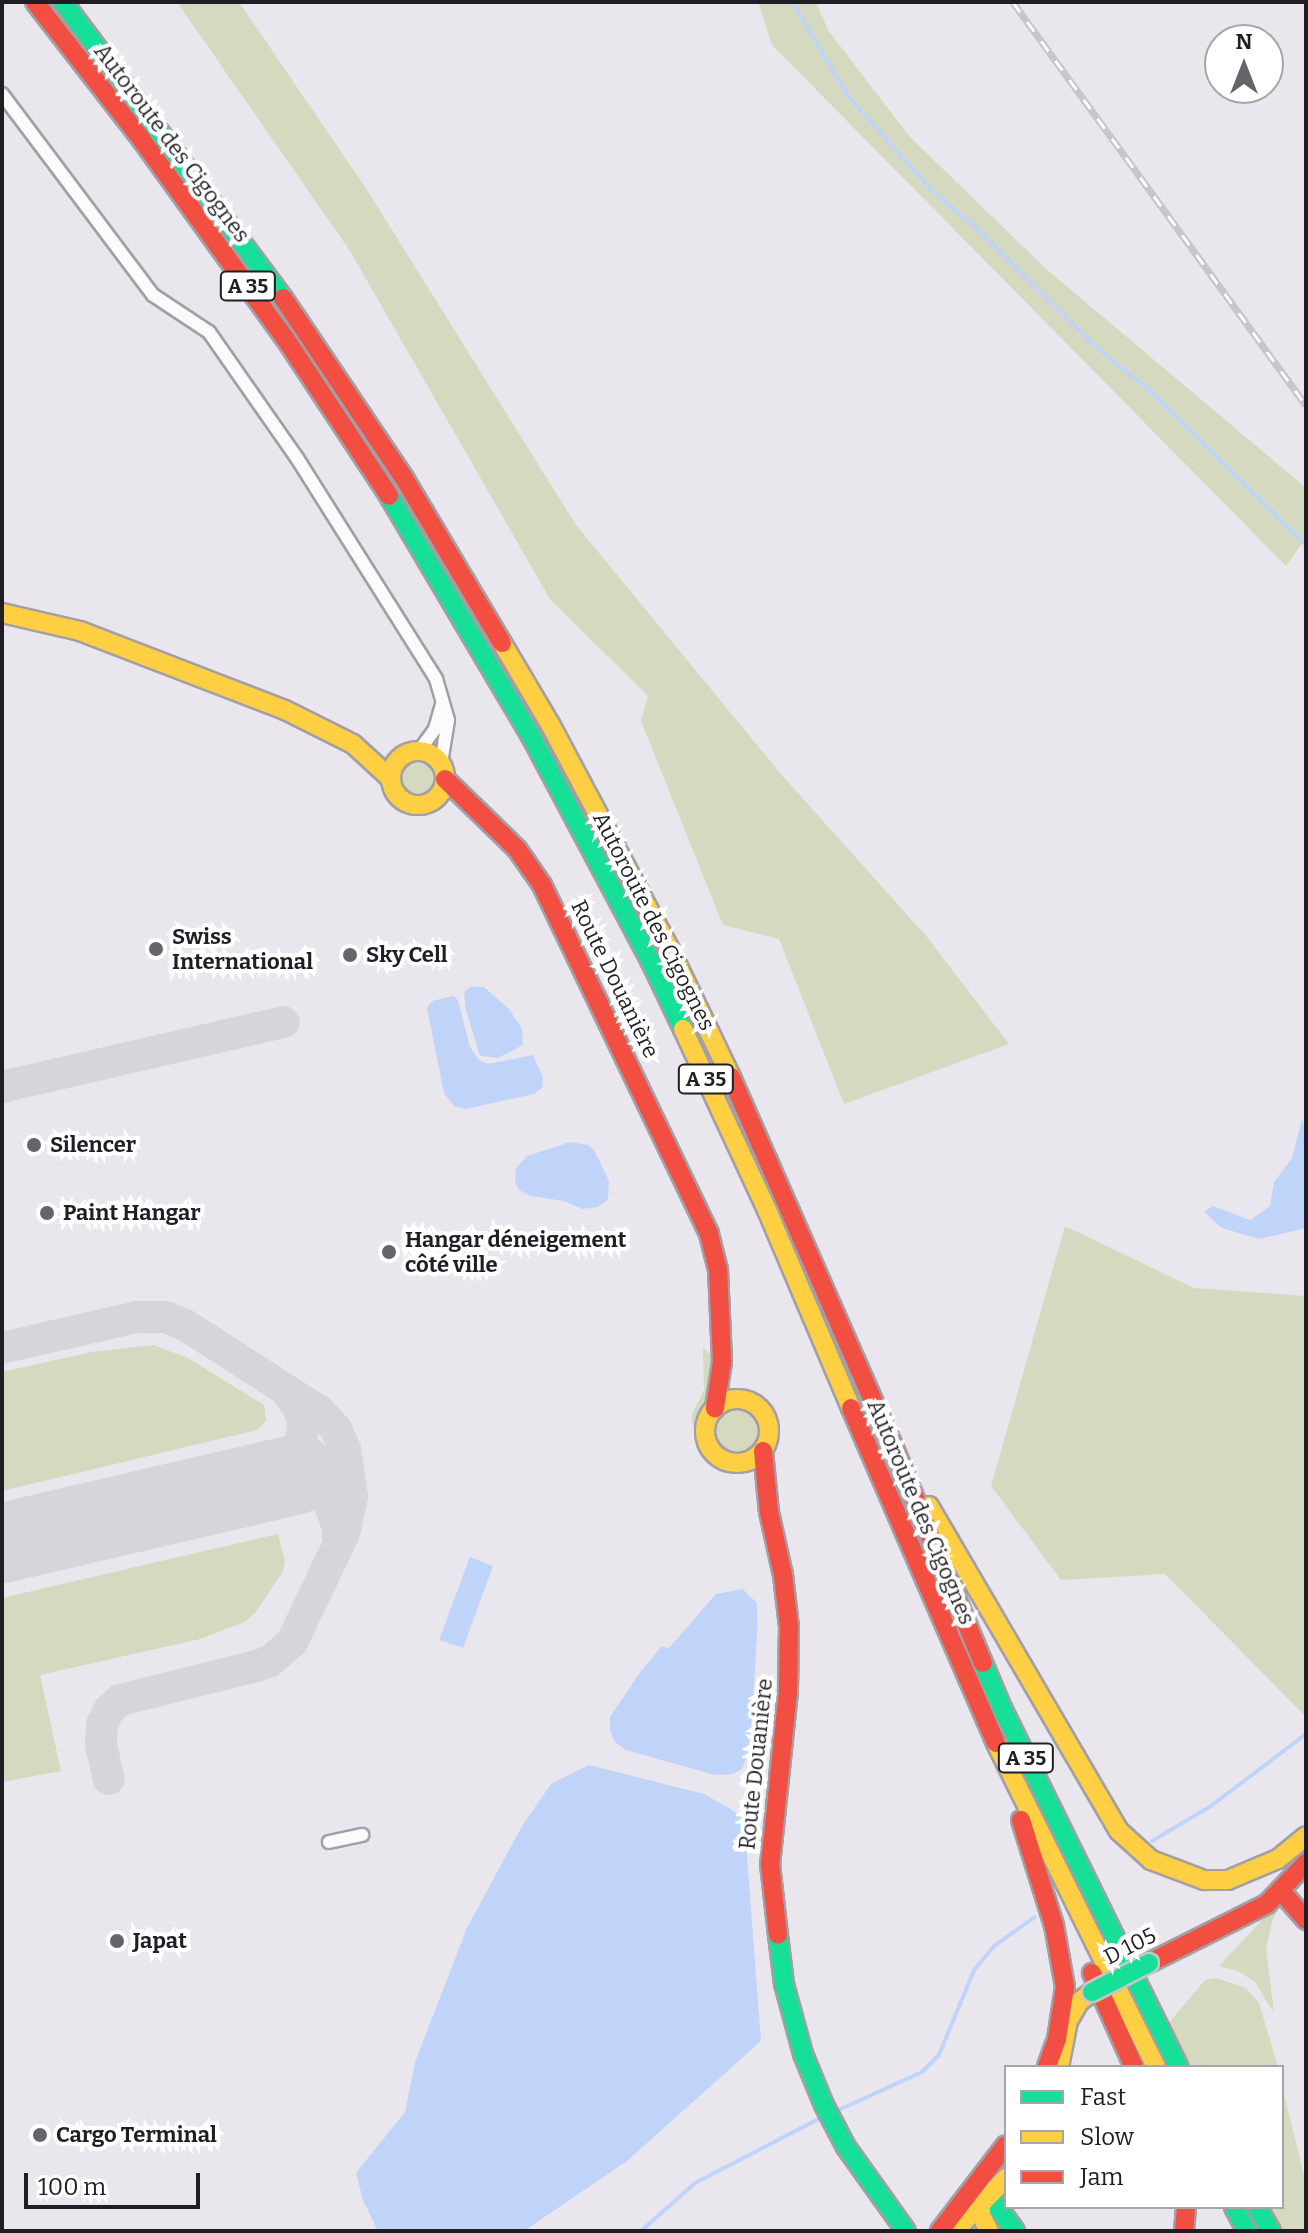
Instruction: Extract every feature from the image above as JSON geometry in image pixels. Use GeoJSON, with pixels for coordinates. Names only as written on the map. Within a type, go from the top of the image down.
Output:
{"type":"FeatureCollection","features":[{"type":"Feature","properties":{"kind":"main road","name":"Autoroute des Cigognes"},"geometry":{"type":"LineString","coordinates":[[35,2],[142,140],[285,338],[385,489],[532,738],[651,962],[767,1210],[1000,1754],[1155,2065]]}},
{"type":"Feature","properties":{"kind":"main road","name":"Autoroute des Cigognes"},"geometry":{"type":"LineString","coordinates":[[63,2],[209,194],[319,350],[404,478],[551,726],[672,954],[732,1079],[891,1441],[1002,1708],[1178,2065]]}},
{"type":"Feature","properties":{"kind":"main road"},"geometry":{"type":"LineString","coordinates":[[70,2],[87,30]]}},
{"type":"Feature","properties":{"kind":"main road"},"geometry":{"type":"LineString","coordinates":[[2,613],[67,626],[285,710],[353,744],[391,779]]}},
{"type":"Feature","properties":{"kind":"main road"},"geometry":{"type":"LineString","coordinates":[[353,744],[434,756],[443,771],[442,790],[430,802],[409,804],[396,794],[391,779],[393,766],[411,753]]}},
{"type":"Feature","properties":{"kind":"main road","name":"Route Douanière"},"geometry":{"type":"LineString","coordinates":[[443,771],[517,849],[542,885],[702,1220],[718,1269],[722,1362],[715,1408]]}},
{"type":"Feature","properties":{"kind":"main road","name":"Route Douanière"},"geometry":{"type":"LineString","coordinates":[[430,802],[459,806],[483,816]]}},
{"type":"Feature","properties":{"kind":"main road","name":"Route Douanière"},"geometry":{"type":"LineString","coordinates":[[722,1362],[744,1399]]}},
{"type":"Feature","properties":{"kind":"main road"},"geometry":{"type":"LineString","coordinates":[[733,1399],[744,1399],[766,1417],[769,1433],[763,1451],[756,1458],[737,1463],[718,1458],[706,1441],[706,1422],[715,1408],[733,1399]]}},
{"type":"Feature","properties":{"kind":"main road"},"geometry":{"type":"LineString","coordinates":[[891,1441],[1119,1831],[1151,1860],[1175,1872],[1204,1880],[1228,1880],[1247,1874],[1278,1859],[1306,1836]]}},
{"type":"Feature","properties":{"kind":"main road","name":"Route Douanière"},"geometry":{"type":"LineString","coordinates":[[763,1451],[769,1512],[783,1575],[790,1651],[770,1864],[784,1984],[803,2054],[824,2105],[846,2147],[906,2231]]}},
{"type":"Feature","properties":{"kind":"main road","name":"Route Douanière"},"geometry":{"type":"LineString","coordinates":[[737,1463],[752,1481],[769,1512]]}},
{"type":"Feature","properties":{"kind":"main road"},"geometry":{"type":"LineString","coordinates":[[1000,1754],[1054,1925],[1065,1987],[1057,2039],[1048,2065]]}},
{"type":"Feature","properties":{"kind":"main road"},"geometry":{"type":"LineString","coordinates":[[1000,1754],[1133,2065]]}},
{"type":"Feature","properties":{"kind":"main road","name":"D 105"},"geometry":{"type":"LineString","coordinates":[[1059,2065],[1068,2021],[1079,2002],[1092,1992],[1273,1897],[1306,1863]]}},
{"type":"Feature","properties":{"kind":"main road"},"geometry":{"type":"LineString","coordinates":[[1273,1897],[1306,1920]]}},
{"type":"Feature","properties":{"kind":"main road"},"geometry":{"type":"LineString","coordinates":[[940,2231],[1004,2148]]}},
{"type":"Feature","properties":{"kind":"main road"},"geometry":{"type":"LineString","coordinates":[[955,2231],[1004,2180]]}},
{"type":"Feature","properties":{"kind":"main road"},"geometry":{"type":"LineString","coordinates":[[986,2200],[981,2215],[989,2231]]}},
{"type":"Feature","properties":{"kind":"main road"},"geometry":{"type":"LineString","coordinates":[[986,2200],[1015,2231]]}},
{"type":"Feature","properties":{"kind":"main road"},"geometry":{"type":"LineString","coordinates":[[1184,2231],[1186,2209]]}},
{"type":"Feature","properties":{"kind":"main road"},"geometry":{"type":"LineString","coordinates":[[1235,2209],[1247,2231]]}},
{"type":"Feature","properties":{"kind":"main road"},"geometry":{"type":"LineString","coordinates":[[1258,2209],[1271,2231]]}},
{"type":"Feature","properties":{"kind":"street"},"geometry":{"type":"LineString","coordinates":[[2,94],[153,295],[195,322],[213,338],[297,458],[436,679],[448,720],[443,771]]}},
{"type":"Feature","properties":{"kind":"street"},"geometry":{"type":"LineString","coordinates":[[411,753],[435,729],[443,701]]}},
{"type":"Feature","properties":{"kind":"street"},"geometry":{"type":"LineString","coordinates":[[329,1842],[362,1835]]}},
{"type":"Feature","properties":{"kind":"green space"},"geometry":{"type":"Polygon","coordinates":[[[177,2],[239,2],[367,190],[576,525],[780,773],[927,937],[1009,1044],[844,1104],[779,939],[723,925],[641,721],[648,696],[550,599],[350,251],[177,2]]]}},
{"type":"Feature","properties":{"kind":"green space"},"geometry":{"type":"Polygon","coordinates":[[[758,2],[816,2],[828,30],[909,136],[1045,268],[1306,488],[1306,537],[1286,566],[772,45],[758,2]]]}},
{"type":"Feature","properties":{"kind":"green space"},"geometry":{"type":"Polygon","coordinates":[[[418,760],[430,766],[436,778],[430,790],[418,796],[406,790],[400,778],[406,766],[418,760]]]}},
{"type":"Feature","properties":{"kind":"green space"},"geometry":{"type":"Polygon","coordinates":[[[1065,1226],[1194,1288],[1306,1296],[1306,1717],[1165,1574],[1061,1580],[991,1486],[1065,1226]]]}},
{"type":"Feature","properties":{"kind":"green space"},"geometry":{"type":"Polygon","coordinates":[[[153,1345],[188,1358],[264,1405],[266,1421],[257,1430],[2,1491],[2,1372],[92,1352],[153,1345]]]}},
{"type":"Feature","properties":{"kind":"green space"},"geometry":{"type":"Polygon","coordinates":[[[703,1347],[715,1360],[709,1403],[695,1436],[691,1416],[704,1390],[703,1347]]]}},
{"type":"Feature","properties":{"kind":"green space"},"geometry":{"type":"Polygon","coordinates":[[[737,1408],[753,1415],[760,1431],[753,1447],[737,1454],[721,1447],[714,1431],[721,1415],[737,1408]]]}},
{"type":"Feature","properties":{"kind":"green space"},"geometry":{"type":"Polygon","coordinates":[[[278,1534],[285,1561],[283,1571],[256,1612],[245,1622],[200,1639],[40,1675],[61,1771],[2,1782],[2,1598],[278,1534]]]}},
{"type":"Feature","properties":{"kind":"green space"},"geometry":{"type":"Polygon","coordinates":[[[1284,1897],[1272,1921],[1266,1950],[1274,2013],[1255,1982],[1238,1971],[1219,1966],[1284,1897]]]}},
{"type":"Feature","properties":{"kind":"green space"},"geometry":{"type":"Polygon","coordinates":[[[1216,1978],[1246,1988],[1259,2003],[1277,2065],[1191,2065],[1168,2024],[1205,1980],[1216,1978]]]}},
{"type":"Feature","properties":{"kind":"green space"},"geometry":{"type":"Polygon","coordinates":[[[1284,2093],[1306,2184],[1306,2231],[1284,2231],[1271,2209],[1284,2209],[1284,2093]]]}},
{"type":"Feature","properties":{"kind":"water"},"geometry":{"type":"Polygon","coordinates":[[[470,987],[484,987],[509,1009],[522,1029],[523,1045],[498,1058],[480,1056],[466,1010],[464,992],[470,987]]]}},
{"type":"Feature","properties":{"kind":"water"},"geometry":{"type":"Polygon","coordinates":[[[453,996],[458,1000],[470,1047],[479,1060],[488,1064],[533,1055],[543,1077],[542,1088],[534,1094],[466,1109],[454,1106],[444,1093],[427,1008],[432,1001],[453,996]]]}},
{"type":"Feature","properties":{"kind":"water"},"geometry":{"type":"Polygon","coordinates":[[[1302,1119],[1306,1131],[1306,1228],[1259,1239],[1222,1228],[1204,1212],[1213,1206],[1250,1220],[1270,1206],[1274,1182],[1292,1158],[1302,1119]]]}},
{"type":"Feature","properties":{"kind":"water"},"geometry":{"type":"Polygon","coordinates":[[[570,1142],[588,1145],[594,1150],[609,1181],[608,1199],[598,1207],[582,1209],[564,1201],[531,1196],[519,1190],[515,1181],[516,1168],[527,1156],[570,1142]]]}},
{"type":"Feature","properties":{"kind":"water"},"geometry":{"type":"Polygon","coordinates":[[[470,1557],[493,1566],[463,1648],[439,1640],[470,1557]]]}},
{"type":"Feature","properties":{"kind":"water"},"geometry":{"type":"Polygon","coordinates":[[[743,1589],[757,1603],[757,1635],[750,1749],[742,1769],[733,1774],[715,1775],[626,1750],[615,1742],[610,1731],[610,1717],[641,1671],[662,1646],[669,1648],[716,1594],[743,1589]]]}},
{"type":"Feature","properties":{"kind":"water"},"geometry":{"type":"Polygon","coordinates":[[[589,1765],[704,1794],[744,1817],[761,2041],[627,2161],[524,2231],[378,2231],[363,2200],[356,2173],[405,2112],[415,2062],[467,1928],[522,1826],[551,1784],[589,1765]]]}},
{"type":"Feature","properties":{"kind":"waterway"},"geometry":{"type":"LineString","coordinates":[[792,2],[848,96],[935,194],[970,222],[1095,346],[1150,391],[1306,545]]}},
{"type":"Feature","properties":{"kind":"waterway"},"geometry":{"type":"LineString","coordinates":[[1152,1841],[1211,1806],[1306,1734]]}},
{"type":"Feature","properties":{"kind":"waterway"},"geometry":{"type":"LineString","coordinates":[[832,2113],[922,2072],[939,2055],[974,1970],[994,1946],[1035,1917]]}},
{"type":"Feature","properties":{"kind":"waterway"},"geometry":{"type":"LineString","coordinates":[[641,2231],[695,2183],[824,2116]]}},
{"type":"Feature","properties":{"kind":"taxiway"},"geometry":{"type":"LineString","coordinates":[[2,1087],[284,1022]]}},
{"type":"Feature","properties":{"kind":"taxiway"},"geometry":{"type":"LineString","coordinates":[[2,1348],[137,1317],[166,1317],[185,1325],[319,1411],[336,1429],[345,1449],[352,1496],[344,1533],[292,1642],[270,1661],[253,1667],[120,1700],[109,1710],[102,1725],[101,1745],[109,1779]]}},
{"type":"Feature","properties":{"kind":"taxiway"},"geometry":{"type":"LineString","coordinates":[[259,1482],[284,1471],[300,1448],[303,1423],[299,1409],[286,1391]]}},
{"type":"Feature","properties":{"kind":"taxiway"},"geometry":{"type":"LineString","coordinates":[[214,1494],[287,1481],[304,1484],[328,1500],[338,1528],[338,1542]]}},
{"type":"Feature","properties":{"kind":"runway"},"geometry":{"type":"LineString","coordinates":[[2,1543],[298,1474]]}},
{"type":"Feature","properties":{"kind":"railway"},"geometry":{"type":"LineString","coordinates":[[1013,2],[1306,405]]}},
{"type":"Feature","properties":{"kind":"traffic: fast"},"geometry":{"type":"LineString","coordinates":[[63,2],[283,298]]}},
{"type":"Feature","properties":{"kind":"traffic: fast"},"geometry":{"type":"LineString","coordinates":[[389,496],[532,738],[651,962],[683,1029]]}},
{"type":"Feature","properties":{"kind":"traffic: fast"},"geometry":{"type":"LineString","coordinates":[[983,1663],[1002,1708],[1178,2065]]}},
{"type":"Feature","properties":{"kind":"traffic: fast"},"geometry":{"type":"LineString","coordinates":[[778,1935],[784,1984],[803,2054],[824,2105],[846,2147],[906,2231]]}},
{"type":"Feature","properties":{"kind":"traffic: fast"},"geometry":{"type":"LineString","coordinates":[[1092,1992],[1149,1963]]}},
{"type":"Feature","properties":{"kind":"traffic: fast"},"geometry":{"type":"LineString","coordinates":[[990,2196],[1015,2231]]}},
{"type":"Feature","properties":{"kind":"traffic: fast"},"geometry":{"type":"LineString","coordinates":[[1235,2209],[1247,2231]]}},
{"type":"Feature","properties":{"kind":"traffic: fast"},"geometry":{"type":"LineString","coordinates":[[1258,2209],[1271,2231]]}},
{"type":"Feature","properties":{"kind":"traffic: slow"},"geometry":{"type":"LineString","coordinates":[[2,613],[80,631],[285,710],[353,744],[391,779]]}},
{"type":"Feature","properties":{"kind":"traffic: slow"},"geometry":{"type":"LineString","coordinates":[[502,643],[551,726],[672,954],[731,1077]]}},
{"type":"Feature","properties":{"kind":"traffic: slow"},"geometry":{"type":"LineString","coordinates":[[418,751],[437,759],[445,778],[437,797],[418,805],[399,797],[391,778],[399,759],[418,751]]}},
{"type":"Feature","properties":{"kind":"traffic: slow"},"geometry":{"type":"LineString","coordinates":[[683,1029],[767,1210],[851,1408]]}},
{"type":"Feature","properties":{"kind":"traffic: slow"},"geometry":{"type":"LineString","coordinates":[[731,1399],[743,1399],[760,1408],[767,1419],[769,1431],[767,1443],[760,1454],[743,1463],[731,1463],[719,1458],[710,1449],[705,1437],[705,1425],[710,1413],[719,1404],[731,1399]]}},
{"type":"Feature","properties":{"kind":"traffic: slow"},"geometry":{"type":"LineString","coordinates":[[929,1506],[1119,1831],[1151,1860],[1204,1880],[1228,1880],[1278,1859],[1306,1836]]}},
{"type":"Feature","properties":{"kind":"traffic: slow"},"geometry":{"type":"LineString","coordinates":[[996,1743],[1155,2065]]}},
{"type":"Feature","properties":{"kind":"traffic: slow"},"geometry":{"type":"LineString","coordinates":[[1059,2065],[1068,2021],[1079,2002],[1092,1992]]}},
{"type":"Feature","properties":{"kind":"traffic: slow"},"geometry":{"type":"LineString","coordinates":[[955,2231],[1004,2180]]}},
{"type":"Feature","properties":{"kind":"traffic: slow"},"geometry":{"type":"LineString","coordinates":[[981,2205],[981,2215],[989,2231]]}},
{"type":"Feature","properties":{"kind":"traffic: jam"},"geometry":{"type":"LineString","coordinates":[[35,2],[142,140],[285,338],[389,496]]}},
{"type":"Feature","properties":{"kind":"traffic: jam"},"geometry":{"type":"LineString","coordinates":[[283,298],[404,478],[502,643]]}},
{"type":"Feature","properties":{"kind":"traffic: jam"},"geometry":{"type":"LineString","coordinates":[[445,779],[517,849],[542,885],[709,1234],[718,1269],[722,1362],[715,1408]]}},
{"type":"Feature","properties":{"kind":"traffic: jam"},"geometry":{"type":"LineString","coordinates":[[731,1077],[891,1441],[983,1663]]}},
{"type":"Feature","properties":{"kind":"traffic: jam"},"geometry":{"type":"LineString","coordinates":[[851,1408],[996,1743]]}},
{"type":"Feature","properties":{"kind":"traffic: jam"},"geometry":{"type":"LineString","coordinates":[[763,1451],[769,1512],[783,1575],[789,1627],[788,1691],[770,1864],[778,1935]]}},
{"type":"Feature","properties":{"kind":"traffic: jam"},"geometry":{"type":"LineString","coordinates":[[1021,1820],[1054,1925],[1065,1987],[1057,2039],[1048,2065]]}},
{"type":"Feature","properties":{"kind":"traffic: jam"},"geometry":{"type":"LineString","coordinates":[[1149,1963],[1267,1904],[1306,1863]]}},
{"type":"Feature","properties":{"kind":"traffic: jam"},"geometry":{"type":"LineString","coordinates":[[1280,1890],[1306,1920]]}},
{"type":"Feature","properties":{"kind":"traffic: jam"},"geometry":{"type":"LineString","coordinates":[[1092,1973],[1133,2065]]}},
{"type":"Feature","properties":{"kind":"traffic: jam"},"geometry":{"type":"LineString","coordinates":[[940,2231],[1004,2148]]}},
{"type":"Feature","properties":{"kind":"traffic: jam"},"geometry":{"type":"LineString","coordinates":[[1184,2231],[1186,2209]]}},
{"type":"Feature","properties":{"kind":"place","name":"Swiss International"},"geometry":{"type":"Point","coordinates":[156,949]}},
{"type":"Feature","properties":{"kind":"place","name":"Sky Cell"},"geometry":{"type":"Point","coordinates":[350,955]}},
{"type":"Feature","properties":{"kind":"place","name":"Silencer"},"geometry":{"type":"Point","coordinates":[34,1145]}},
{"type":"Feature","properties":{"kind":"place","name":"Paint Hangar"},"geometry":{"type":"Point","coordinates":[47,1213]}},
{"type":"Feature","properties":{"kind":"place","name":"Hangar déneigement côté ville"},"geometry":{"type":"Point","coordinates":[389,1252]}},
{"type":"Feature","properties":{"kind":"place","name":"Japat"},"geometry":{"type":"Point","coordinates":[117,1941]}},
{"type":"Feature","properties":{"kind":"place","name":"Cargo Terminal"},"geometry":{"type":"Point","coordinates":[40,2135]}}]}
